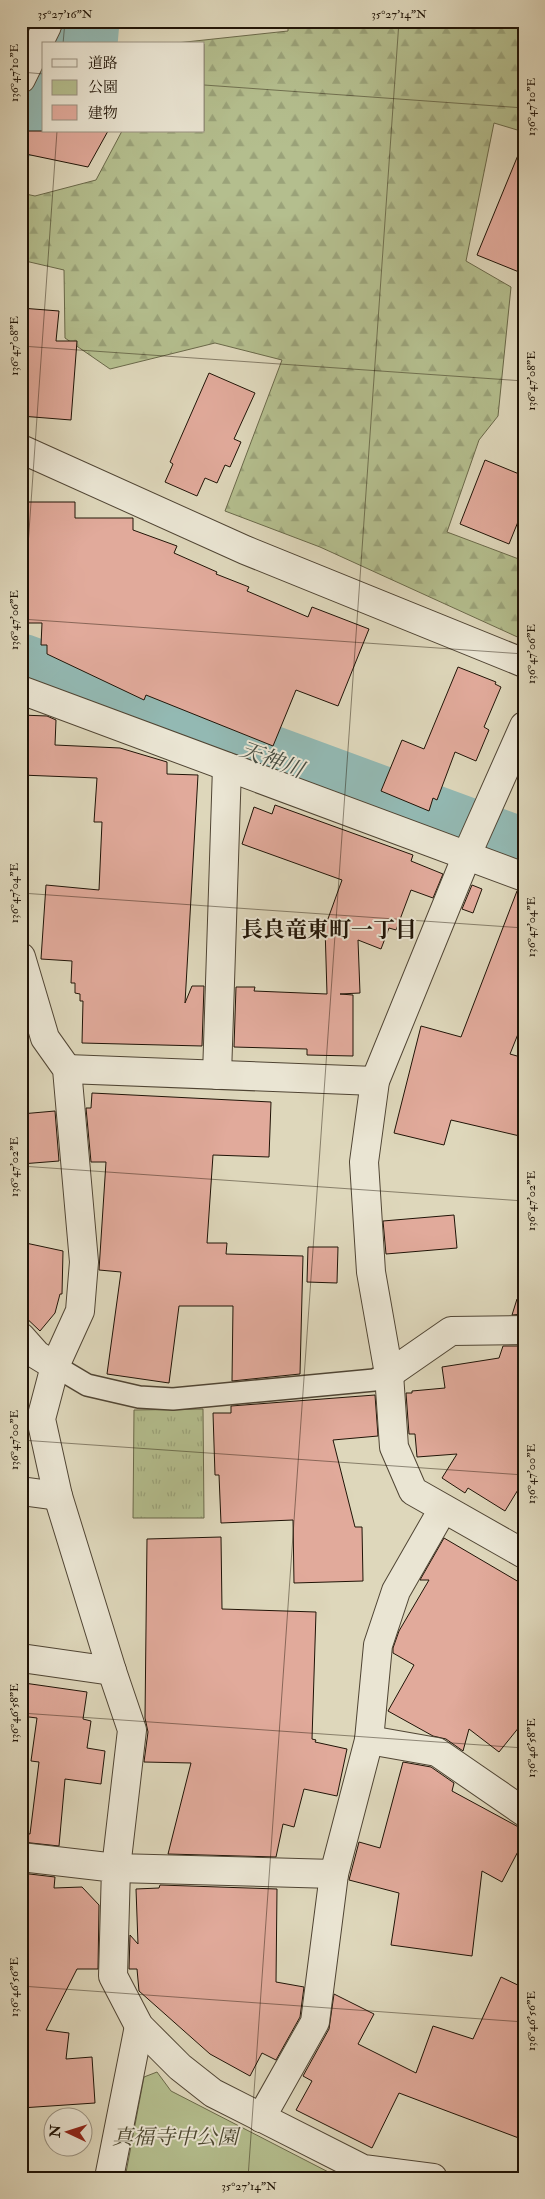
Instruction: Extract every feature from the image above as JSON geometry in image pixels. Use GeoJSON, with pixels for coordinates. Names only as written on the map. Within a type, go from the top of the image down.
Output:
{"type":"FeatureCollection","features":[{"type":"Feature","properties":{"kind":"street"},"geometry":{"type":"LineString","coordinates":[[21,79],[47,26],[47,21]]}},
{"type":"Feature","properties":{"kind":"street"},"geometry":{"type":"LineString","coordinates":[[21,449],[245,550],[524,663]]}},
{"type":"Feature","properties":{"kind":"street"},"geometry":{"type":"LineString","coordinates":[[21,690],[227,767],[472,841],[524,877]]}},
{"type":"Feature","properties":{"kind":"street"},"geometry":{"type":"LineString","coordinates":[[524,726],[472,841],[376,1081],[364,1162],[370,1272],[389,1374],[394,1447],[413,1491],[524,1554]]}},
{"type":"Feature","properties":{"kind":"street"},"geometry":{"type":"LineString","coordinates":[[217,1075],[227,767]]}},
{"type":"Feature","properties":{"kind":"street"},"geometry":{"type":"LineString","coordinates":[[21,957],[45,1038],[66,1069],[84,1262],[80,1311],[55,1366],[41,1420],[58,1496],[132,1730],[116,1868],[113,1976],[139,2026],[180,2067],[213,2094],[363,2169],[433,2178]]}},
{"type":"Feature","properties":{"kind":"street"},"geometry":{"type":"LineString","coordinates":[[66,1069],[376,1081]]}},
{"type":"Feature","properties":{"kind":"street"},"geometry":{"type":"LineString","coordinates":[[389,1374],[451,1330],[524,1330]]}},
{"type":"Feature","properties":{"kind":"street"},"geometry":{"type":"LineString","coordinates":[[21,1337],[37,1355],[55,1366]]}},
{"type":"Feature","properties":{"kind":"street"},"geometry":{"type":"LineString","coordinates":[[21,1491],[58,1496]]}},
{"type":"Feature","properties":{"kind":"street"},"geometry":{"type":"LineString","coordinates":[[262,2118],[314,2022],[334,1874],[368,1740],[378,1645],[396,1592],[443,1509]]}},
{"type":"Feature","properties":{"kind":"street"},"geometry":{"type":"LineString","coordinates":[[21,1658],[112,1670]]}},
{"type":"Feature","properties":{"kind":"street"},"geometry":{"type":"LineString","coordinates":[[368,1740],[437,1752],[524,1812]]}},
{"type":"Feature","properties":{"kind":"street"},"geometry":{"type":"LineString","coordinates":[[21,1857],[116,1868],[334,1874]]}},
{"type":"Feature","properties":{"kind":"street"},"geometry":{"type":"LineString","coordinates":[[109,2178],[139,2026]]}},
{"type":"Feature","properties":{"kind":"lane"},"geometry":{"type":"LineString","coordinates":[[55,1366],[86,1385],[139,1397],[173,1399],[374,1380],[389,1374]]}},
{"type":"Feature","properties":{"kind":"green space"},"geometry":{"type":"Polygon","coordinates":[[[288,21],[524,21],[524,132],[494,123],[466,261],[511,287],[498,416],[479,440],[447,532],[524,561],[524,640],[320,547],[225,511],[282,360],[215,343],[110,369],[65,338],[64,270],[21,260],[21,193],[35,196],[96,180],[121,132],[205,132],[205,42],[186,42],[288,31],[288,21]]]}},
{"type":"Feature","properties":{"kind":"green space"},"geometry":{"type":"Polygon","coordinates":[[[203,1409],[204,1518],[133,1518],[134,1410],[203,1409]]]}},
{"type":"Feature","properties":{"kind":"green space","name":"真福寺中公園"},"geometry":{"type":"Polygon","coordinates":[[[157,2072],[171,2091],[340,2178],[125,2178],[144,2077],[157,2072]]]}},
{"type":"Feature","properties":{"kind":"building"},"geometry":{"type":"Polygon","coordinates":[[[21,131],[107,132],[88,167],[21,153],[21,131]]]}},
{"type":"Feature","properties":{"kind":"building"},"geometry":{"type":"Polygon","coordinates":[[[524,143],[524,274],[477,255],[524,143]]]}},
{"type":"Feature","properties":{"kind":"building"},"geometry":{"type":"Polygon","coordinates":[[[21,308],[59,311],[56,341],[77,341],[71,420],[21,416],[21,308]]]}},
{"type":"Feature","properties":{"kind":"building"},"geometry":{"type":"Polygon","coordinates":[[[209,373],[255,393],[234,439],[241,442],[230,467],[225,465],[217,483],[205,478],[197,496],[165,482],[173,464],[170,462],[209,373]]]}},
{"type":"Feature","properties":{"kind":"building"},"geometry":{"type":"Polygon","coordinates":[[[485,460],[524,476],[524,507],[509,544],[460,524],[485,460]]]}},
{"type":"Feature","properties":{"kind":"building"},"geometry":{"type":"Polygon","coordinates":[[[21,502],[75,502],[75,518],[133,518],[133,530],[177,546],[174,553],[217,572],[216,574],[249,587],[247,591],[308,617],[312,607],[369,629],[338,706],[296,690],[273,746],[146,695],[144,700],[47,654],[47,645],[41,645],[42,623],[27,623],[27,592],[21,592],[21,502]]]}},
{"type":"Feature","properties":{"kind":"building"},"geometry":{"type":"Polygon","coordinates":[[[458,667],[496,682],[495,684],[501,687],[484,727],[489,730],[476,761],[455,752],[437,800],[433,798],[429,811],[381,791],[402,740],[424,749],[458,667]]]}},
{"type":"Feature","properties":{"kind":"building"},"geometry":{"type":"Polygon","coordinates":[[[21,715],[47,716],[56,720],[55,745],[120,748],[167,762],[167,774],[198,775],[185,1003],[192,986],[204,986],[202,1046],[82,1043],[83,1001],[80,1001],[80,994],[75,993],[75,983],[71,983],[72,961],[41,959],[46,885],[99,890],[102,822],[94,822],[97,778],[21,775],[21,715]]]}},
{"type":"Feature","properties":{"kind":"building"},"geometry":{"type":"Polygon","coordinates":[[[275,805],[413,855],[411,861],[443,874],[433,898],[411,890],[396,930],[389,928],[381,949],[358,940],[360,993],[340,994],[353,995],[353,1056],[307,1055],[307,1049],[234,1047],[236,987],[255,987],[254,991],[327,994],[325,927],[342,880],[242,844],[254,807],[272,814],[275,805]]]}},
{"type":"Feature","properties":{"kind":"building"},"geometry":{"type":"Polygon","coordinates":[[[472,885],[482,889],[473,913],[462,909],[472,885]]]}},
{"type":"Feature","properties":{"kind":"building"},"geometry":{"type":"Polygon","coordinates":[[[517,891],[524,892],[524,1019],[510,1054],[524,1058],[524,1137],[451,1120],[444,1145],[394,1133],[421,1026],[461,1037],[517,891]]]}},
{"type":"Feature","properties":{"kind":"building"},"geometry":{"type":"Polygon","coordinates":[[[92,1093],[271,1102],[269,1157],[213,1155],[207,1243],[227,1243],[226,1254],[303,1256],[300,1374],[232,1381],[233,1306],[179,1306],[169,1383],[107,1374],[121,1272],[99,1270],[106,1162],[91,1162],[86,1108],[91,1108],[92,1093]]]}},
{"type":"Feature","properties":{"kind":"building"},"geometry":{"type":"Polygon","coordinates":[[[55,1111],[59,1161],[21,1164],[21,1114],[55,1111]]]}},
{"type":"Feature","properties":{"kind":"building"},"geometry":{"type":"Polygon","coordinates":[[[454,1215],[457,1248],[386,1254],[383,1221],[454,1215]]]}},
{"type":"Feature","properties":{"kind":"building"},"geometry":{"type":"Polygon","coordinates":[[[21,1242],[63,1251],[62,1294],[60,1294],[55,1313],[40,1331],[21,1313],[21,1242]]]}},
{"type":"Feature","properties":{"kind":"building"},"geometry":{"type":"Polygon","coordinates":[[[308,1247],[338,1247],[337,1283],[307,1282],[308,1247]]]}},
{"type":"Feature","properties":{"kind":"building"},"geometry":{"type":"Polygon","coordinates":[[[517,1299],[524,1300],[524,1314],[512,1315],[517,1299]]]}},
{"type":"Feature","properties":{"kind":"building"},"geometry":{"type":"Polygon","coordinates":[[[503,1346],[524,1346],[524,1480],[505,1511],[468,1488],[465,1493],[442,1478],[457,1454],[417,1457],[415,1434],[409,1434],[406,1393],[445,1388],[442,1367],[499,1358],[503,1346]]]}},
{"type":"Feature","properties":{"kind":"building"},"geometry":{"type":"Polygon","coordinates":[[[375,1395],[378,1436],[333,1440],[355,1527],[362,1527],[363,1581],[294,1583],[293,1520],[221,1523],[219,1475],[215,1475],[213,1413],[231,1413],[231,1406],[375,1395]]]}},
{"type":"Feature","properties":{"kind":"building"},"geometry":{"type":"Polygon","coordinates":[[[221,1537],[222,1609],[316,1612],[312,1739],[316,1740],[315,1742],[347,1749],[337,1796],[304,1789],[294,1827],[283,1824],[276,1857],[168,1854],[191,1763],[144,1762],[148,1732],[145,1718],[147,1539],[221,1537]]]}},
{"type":"Feature","properties":{"kind":"building"},"geometry":{"type":"Polygon","coordinates":[[[444,1538],[524,1585],[524,1721],[499,1752],[469,1729],[463,1751],[446,1739],[433,1736],[388,1711],[414,1665],[393,1653],[393,1648],[399,1631],[429,1580],[420,1580],[444,1538]]]}},
{"type":"Feature","properties":{"kind":"building"},"geometry":{"type":"Polygon","coordinates":[[[24,1683],[87,1692],[83,1719],[91,1721],[87,1748],[105,1751],[101,1784],[65,1779],[59,1846],[22,1842],[22,1833],[30,1834],[39,1762],[31,1761],[37,1718],[21,1716],[24,1683]]]}},
{"type":"Feature","properties":{"kind":"building"},"geometry":{"type":"Polygon","coordinates":[[[403,1762],[431,1767],[454,1783],[452,1791],[524,1830],[524,1840],[502,1882],[482,1871],[472,1956],[391,1945],[399,1893],[349,1880],[359,1842],[380,1848],[403,1762]]]}},
{"type":"Feature","properties":{"kind":"building"},"geometry":{"type":"Polygon","coordinates":[[[21,1873],[55,1877],[54,1888],[82,1887],[99,1905],[98,1969],[77,1969],[46,2030],[69,2033],[66,2059],[92,2057],[95,2103],[21,2108],[21,1873]]]}},
{"type":"Feature","properties":{"kind":"building"},"geometry":{"type":"Polygon","coordinates":[[[160,1885],[277,1889],[276,1982],[304,1987],[300,2017],[276,2060],[262,2053],[250,2076],[210,2054],[139,1991],[137,1969],[129,1969],[130,1935],[138,1944],[136,1889],[159,1888],[160,1885]]]}},
{"type":"Feature","properties":{"kind":"building"},"geometry":{"type":"Polygon","coordinates":[[[501,1977],[524,1988],[524,2140],[399,2093],[372,2148],[296,2110],[312,2081],[303,2076],[329,2029],[334,1994],[374,2014],[358,2044],[416,2073],[433,2026],[473,2039],[501,1977]]]}},
{"type":"Feature","properties":{"kind":"waterway","name":"天神川"},"geometry":{"type":"LineString","coordinates":[[85,42],[87,21]]}},
{"type":"Feature","properties":{"kind":"waterway","name":"天神川"},"geometry":{"type":"LineString","coordinates":[[21,125],[25,102],[42,89]]}},
{"type":"Feature","properties":{"kind":"waterway","name":"天神川"},"geometry":{"type":"LineString","coordinates":[[21,666],[524,851]]}},
{"type":"Feature","properties":{"kind":"district","name":"長良竜東町一丁目"},"geometry":{"type":"Point","coordinates":[329,929]}}]}
